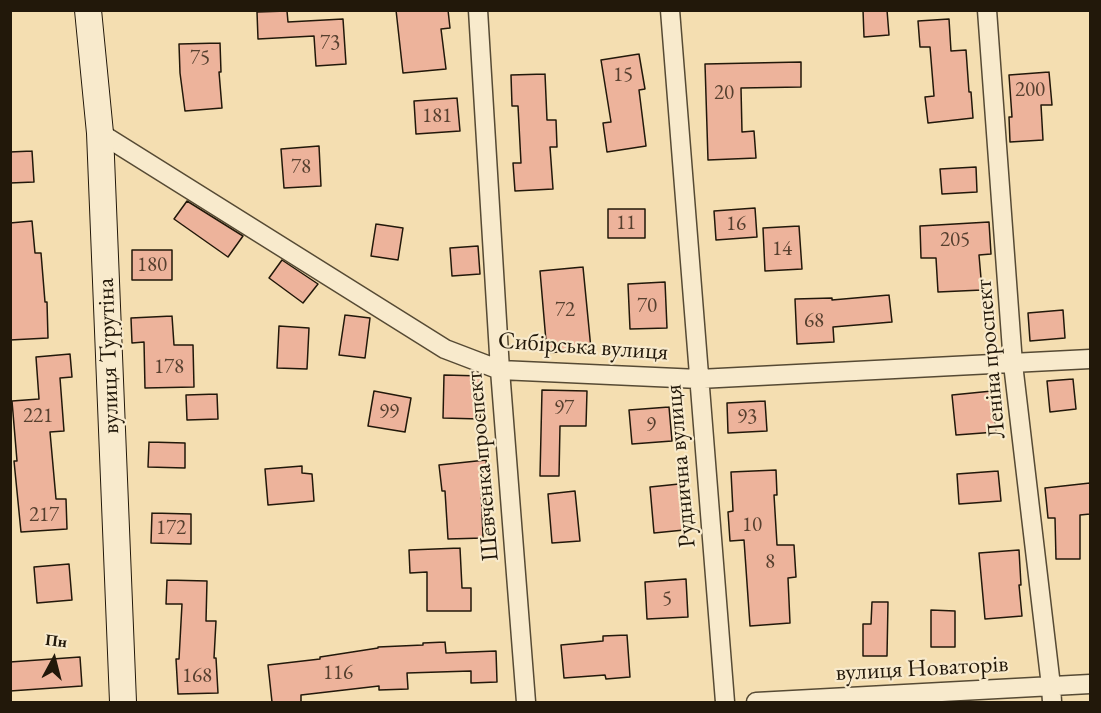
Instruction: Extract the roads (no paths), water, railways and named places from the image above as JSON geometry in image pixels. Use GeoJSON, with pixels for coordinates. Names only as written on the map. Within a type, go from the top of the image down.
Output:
{"type":"FeatureCollection","features":[{"type":"Feature","properties":{"kind":"street","name":"вулиця Турутіна"},"geometry":{"type":"LineString","coordinates":[[88,10],[100,133],[123,702]]}},
{"type":"Feature","properties":{"kind":"street","name":"Шевченка проспект"},"geometry":{"type":"LineString","coordinates":[[477,10],[500,370],[526,702]]}},
{"type":"Feature","properties":{"kind":"street","name":"Руднична вулиця"},"geometry":{"type":"LineString","coordinates":[[670,10],[724,702]]}},
{"type":"Feature","properties":{"kind":"street","name":"Леніна проспект"},"geometry":{"type":"LineString","coordinates":[[987,10],[1013,364],[1051,694]]}},
{"type":"Feature","properties":{"kind":"street","name":"Сибірська вулиця"},"geometry":{"type":"LineString","coordinates":[[100,133],[446,349],[500,370],[699,379],[1090,359]]}},
{"type":"Feature","properties":{"kind":"street","name":"вулиця Новаторів"},"geometry":{"type":"LineString","coordinates":[[756,702],[1051,694],[1090,684]]}}]}
